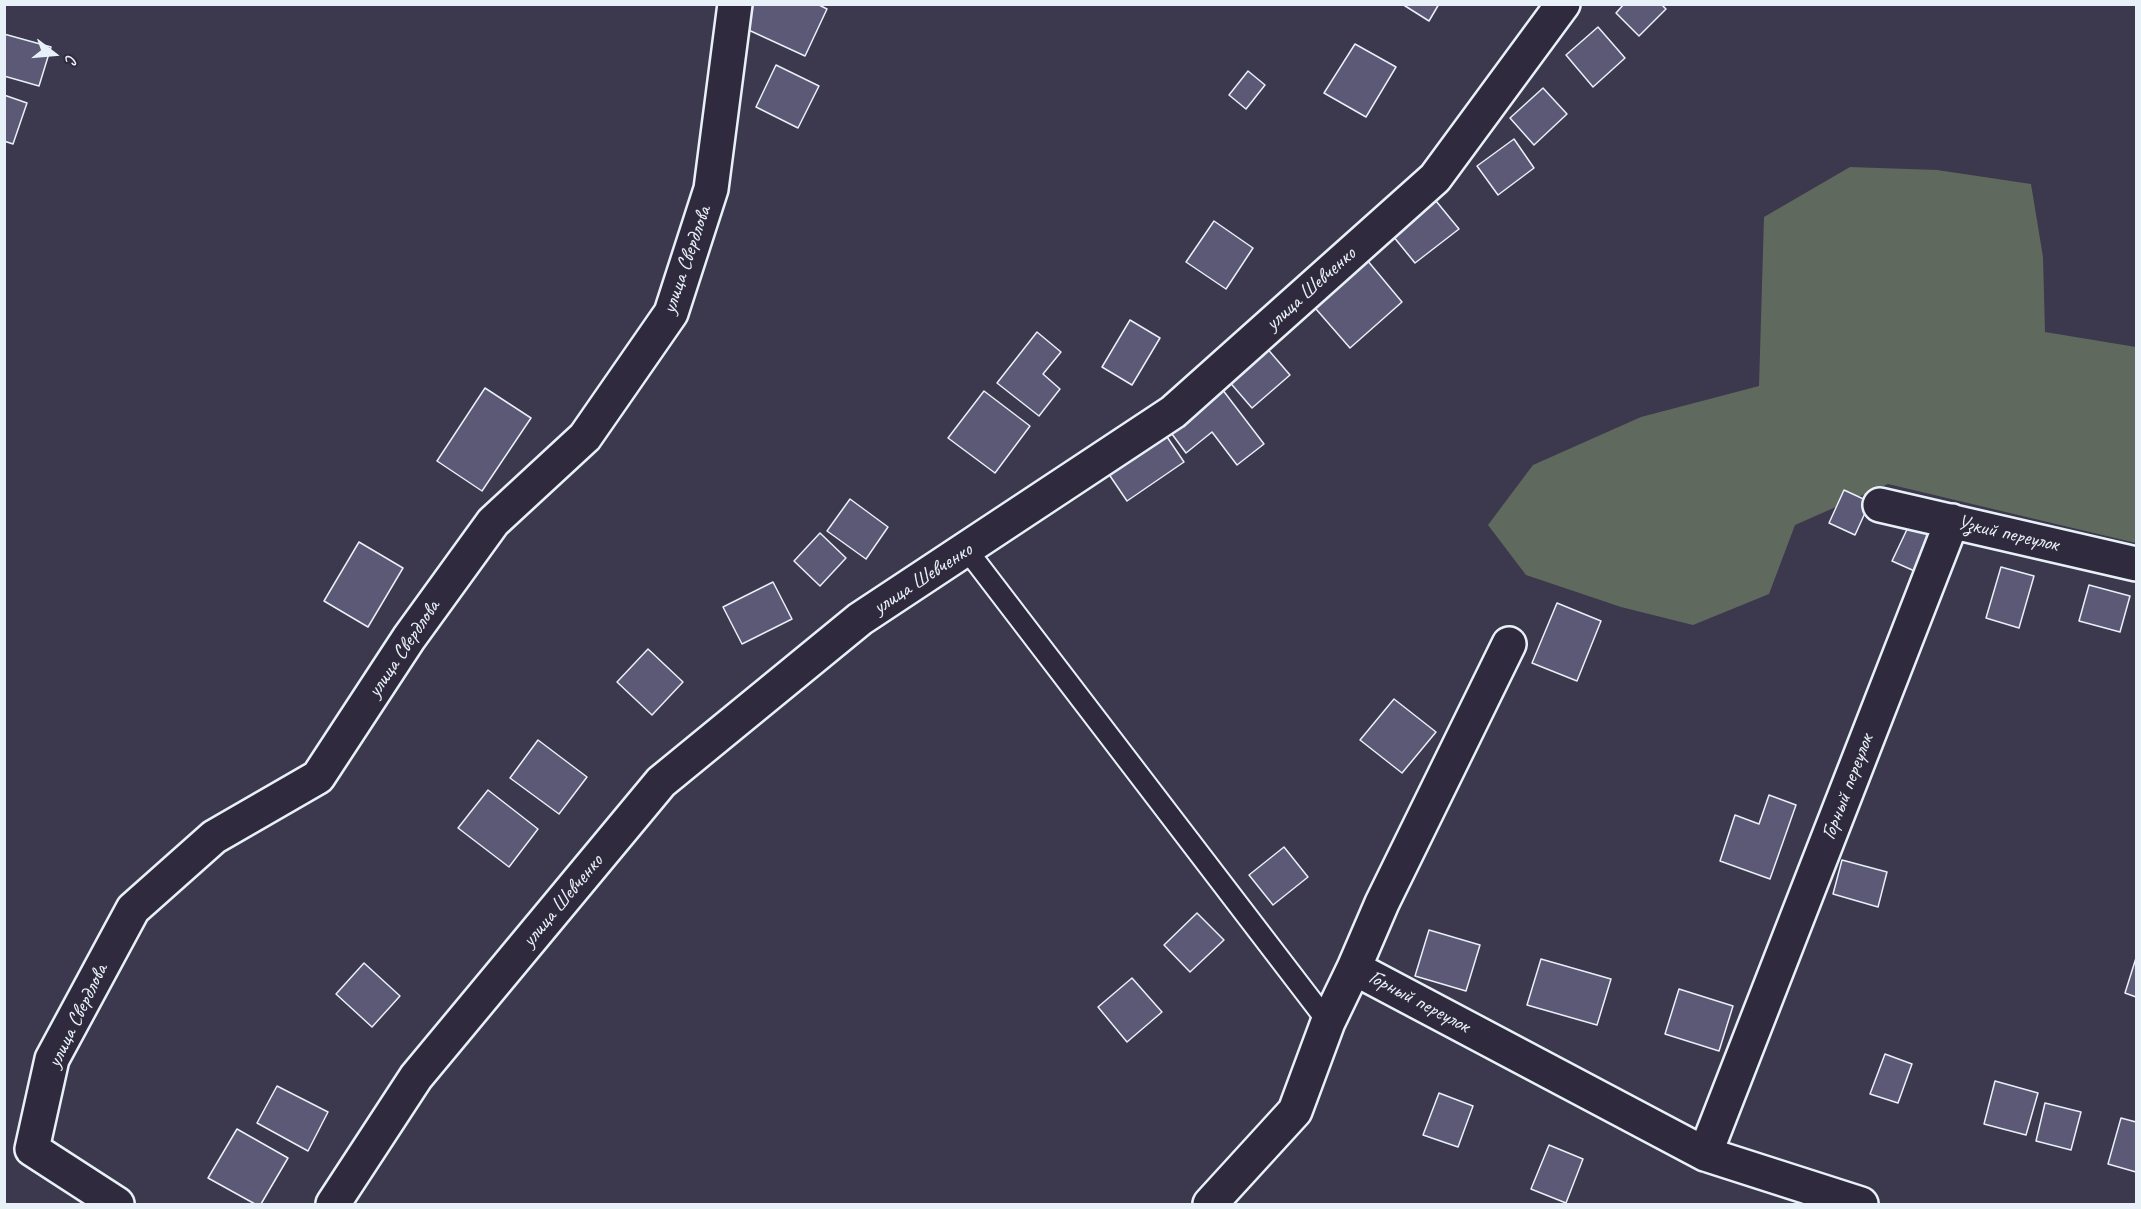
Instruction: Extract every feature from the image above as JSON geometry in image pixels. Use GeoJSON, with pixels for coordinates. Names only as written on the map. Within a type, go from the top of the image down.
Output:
{"type":"FeatureCollection","features":[{"type":"Feature","properties":{"kind":"street","name":"улица Свердлова"},"geometry":{"type":"LineString","coordinates":[[117,1204],[32,1149],[52,1059],[133,909],[214,837],[318,777],[409,638],[493,522],[585,437],[671,313],[711,189],[735,4]]}},
{"type":"Feature","properties":{"kind":"street","name":"улица Шевченко"},"geometry":{"type":"LineString","coordinates":[[333,1204],[416,1077],[661,783],[860,620],[1173,412],[1435,178],[1563,4]]}},
{"type":"Feature","properties":{"kind":"street","name":"Узкий переулок"},"geometry":{"type":"LineString","coordinates":[[1880,505],[2136,564]]}},
{"type":"Feature","properties":{"kind":"street","name":"Горный переулок"},"geometry":{"type":"LineString","coordinates":[[1706,1154],[1952,521]]}},
{"type":"Feature","properties":{"kind":"street","name":"Горный переулок"},"geometry":{"type":"LineString","coordinates":[[1509,644],[1382,903],[1354,968],[1706,1154],[1861,1204]]}},
{"type":"Feature","properties":{"kind":"street"},"geometry":{"type":"LineString","coordinates":[[1210,1204],[1295,1111],[1328,1022],[1354,968]]}},
{"type":"Feature","properties":{"kind":"lane"},"geometry":{"type":"LineString","coordinates":[[967,550],[1328,1022]]}},
{"type":"Feature","properties":{"kind":"green space"},"geometry":{"type":"Polygon","coordinates":[[[1850,167],[1937,170],[2031,184],[2043,257],[2045,332],[2136,347],[2136,543],[1888,484],[1795,525],[1769,594],[1693,625],[1621,607],[1526,575],[1488,525],[1533,465],[1641,417],[1759,386],[1764,217],[1850,167]]]}},
{"type":"Feature","properties":{"kind":"building"},"geometry":{"type":"Polygon","coordinates":[[[753,4],[817,4],[827,9],[805,56],[742,27],[753,4]]]}},
{"type":"Feature","properties":{"kind":"building"},"geometry":{"type":"Polygon","coordinates":[[[1402,4],[1439,4],[1429,21],[1402,4]]]}},
{"type":"Feature","properties":{"kind":"building"},"geometry":{"type":"Polygon","coordinates":[[[1624,4],[1661,4],[1666,9],[1639,36],[1616,13],[1624,4]]]}},
{"type":"Feature","properties":{"kind":"building"},"geometry":{"type":"Polygon","coordinates":[[[1598,27],[1625,58],[1593,87],[1566,55],[1598,27]]]}},
{"type":"Feature","properties":{"kind":"building"},"geometry":{"type":"Polygon","coordinates":[[[4,34],[51,47],[39,86],[4,76],[4,34]]]}},
{"type":"Feature","properties":{"kind":"building"},"geometry":{"type":"Polygon","coordinates":[[[1355,44],[1396,67],[1366,117],[1324,93],[1355,44]]]}},
{"type":"Feature","properties":{"kind":"building"},"geometry":{"type":"Polygon","coordinates":[[[776,65],[819,86],[798,128],[756,107],[776,65]]]}},
{"type":"Feature","properties":{"kind":"building"},"geometry":{"type":"Polygon","coordinates":[[[1248,71],[1265,85],[1246,109],[1229,95],[1248,71]]]}},
{"type":"Feature","properties":{"kind":"building"},"geometry":{"type":"Polygon","coordinates":[[[1543,88],[1567,114],[1534,145],[1510,118],[1543,88]]]}},
{"type":"Feature","properties":{"kind":"building"},"geometry":{"type":"Polygon","coordinates":[[[4,95],[27,103],[13,144],[4,141],[4,95]]]}},
{"type":"Feature","properties":{"kind":"building"},"geometry":{"type":"Polygon","coordinates":[[[1514,139],[1534,168],[1498,195],[1477,166],[1514,139]]]}},
{"type":"Feature","properties":{"kind":"building"},"geometry":{"type":"Polygon","coordinates":[[[1436,201],[1459,229],[1415,263],[1393,236],[1436,201]]]}},
{"type":"Feature","properties":{"kind":"building"},"geometry":{"type":"Polygon","coordinates":[[[1214,221],[1253,248],[1226,289],[1186,262],[1214,221]]]}},
{"type":"Feature","properties":{"kind":"building"},"geometry":{"type":"Polygon","coordinates":[[[1362,254],[1402,302],[1350,348],[1309,301],[1362,254]]]}},
{"type":"Feature","properties":{"kind":"building"},"geometry":{"type":"Polygon","coordinates":[[[1130,320],[1160,338],[1132,385],[1102,367],[1130,320]]]}},
{"type":"Feature","properties":{"kind":"building"},"geometry":{"type":"Polygon","coordinates":[[[1037,332],[1061,352],[1043,374],[1060,389],[1039,416],[997,383],[1037,332]]]}},
{"type":"Feature","properties":{"kind":"building"},"geometry":{"type":"Polygon","coordinates":[[[1265,346],[1290,375],[1252,408],[1227,379],[1265,346]]]}},
{"type":"Feature","properties":{"kind":"building"},"geometry":{"type":"Polygon","coordinates":[[[485,388],[531,418],[482,491],[437,461],[485,388]]]}},
{"type":"Feature","properties":{"kind":"building"},"geometry":{"type":"Polygon","coordinates":[[[1222,389],[1264,444],[1237,465],[1212,432],[1186,453],[1169,430],[1222,389]]]}},
{"type":"Feature","properties":{"kind":"building"},"geometry":{"type":"Polygon","coordinates":[[[984,391],[1030,426],[995,473],[948,438],[984,391]]]}},
{"type":"Feature","properties":{"kind":"building"},"geometry":{"type":"Polygon","coordinates":[[[1161,428],[1184,462],[1127,501],[1104,467],[1161,428]]]}},
{"type":"Feature","properties":{"kind":"building"},"geometry":{"type":"Polygon","coordinates":[[[1844,490],[1870,502],[1855,535],[1829,523],[1844,490]]]}},
{"type":"Feature","properties":{"kind":"building"},"geometry":{"type":"Polygon","coordinates":[[[850,499],[888,527],[866,559],[827,531],[850,499]]]}},
{"type":"Feature","properties":{"kind":"building"},"geometry":{"type":"Polygon","coordinates":[[[1911,521],[1937,534],[1919,573],[1892,561],[1911,521]]]}},
{"type":"Feature","properties":{"kind":"building"},"geometry":{"type":"Polygon","coordinates":[[[820,533],[846,558],[820,586],[794,561],[820,533]]]}},
{"type":"Feature","properties":{"kind":"building"},"geometry":{"type":"Polygon","coordinates":[[[359,542],[403,568],[368,627],[324,601],[359,542]]]}},
{"type":"Feature","properties":{"kind":"building"},"geometry":{"type":"Polygon","coordinates":[[[2001,567],[2034,576],[2019,628],[1986,618],[2001,567]]]}},
{"type":"Feature","properties":{"kind":"building"},"geometry":{"type":"Polygon","coordinates":[[[773,582],[792,619],[742,644],[723,607],[773,582]]]}},
{"type":"Feature","properties":{"kind":"building"},"geometry":{"type":"Polygon","coordinates":[[[2089,585],[2130,596],[2120,632],[2079,621],[2089,585]]]}},
{"type":"Feature","properties":{"kind":"building"},"geometry":{"type":"Polygon","coordinates":[[[1557,603],[1601,621],[1577,681],[1532,663],[1557,603]]]}},
{"type":"Feature","properties":{"kind":"building"},"geometry":{"type":"Polygon","coordinates":[[[648,649],[683,682],[652,715],[617,682],[648,649]]]}},
{"type":"Feature","properties":{"kind":"building"},"geometry":{"type":"Polygon","coordinates":[[[1394,699],[1436,732],[1402,773],[1360,740],[1394,699]]]}},
{"type":"Feature","properties":{"kind":"building"},"geometry":{"type":"Polygon","coordinates":[[[538,740],[587,777],[559,814],[510,778],[538,740]]]}},
{"type":"Feature","properties":{"kind":"building"},"geometry":{"type":"Polygon","coordinates":[[[488,790],[538,829],[509,867],[458,828],[488,790]]]}},
{"type":"Feature","properties":{"kind":"building"},"geometry":{"type":"Polygon","coordinates":[[[1769,795],[1796,805],[1770,879],[1720,861],[1735,815],[1759,824],[1769,795]]]}},
{"type":"Feature","properties":{"kind":"building"},"geometry":{"type":"Polygon","coordinates":[[[1284,847],[1308,877],[1273,905],[1249,875],[1284,847]]]}},
{"type":"Feature","properties":{"kind":"building"},"geometry":{"type":"Polygon","coordinates":[[[1842,860],[1887,872],[1878,907],[1833,894],[1842,860]]]}},
{"type":"Feature","properties":{"kind":"building"},"geometry":{"type":"Polygon","coordinates":[[[1197,913],[1224,940],[1190,972],[1164,945],[1197,913]]]}},
{"type":"Feature","properties":{"kind":"building"},"geometry":{"type":"Polygon","coordinates":[[[1429,930],[1480,945],[1466,991],[1415,976],[1429,930]]]}},
{"type":"Feature","properties":{"kind":"building"},"geometry":{"type":"Polygon","coordinates":[[[2136,958],[2136,997],[2125,993],[2136,958]]]}},
{"type":"Feature","properties":{"kind":"building"},"geometry":{"type":"Polygon","coordinates":[[[1541,959],[1611,979],[1597,1025],[1527,1005],[1541,959]]]}},
{"type":"Feature","properties":{"kind":"building"},"geometry":{"type":"Polygon","coordinates":[[[364,963],[400,996],[372,1027],[336,994],[364,963]]]}},
{"type":"Feature","properties":{"kind":"building"},"geometry":{"type":"Polygon","coordinates":[[[1132,978],[1162,1012],[1127,1042],[1098,1007],[1132,978]]]}},
{"type":"Feature","properties":{"kind":"building"},"geometry":{"type":"Polygon","coordinates":[[[1679,989],[1733,1006],[1719,1051],[1665,1034],[1679,989]]]}},
{"type":"Feature","properties":{"kind":"building"},"geometry":{"type":"Polygon","coordinates":[[[1885,1054],[1912,1064],[1898,1103],[1870,1094],[1885,1054]]]}},
{"type":"Feature","properties":{"kind":"building"},"geometry":{"type":"Polygon","coordinates":[[[1995,1081],[2038,1093],[2026,1135],[1984,1124],[1995,1081]]]}},
{"type":"Feature","properties":{"kind":"building"},"geometry":{"type":"Polygon","coordinates":[[[277,1086],[328,1112],[308,1151],[257,1123],[277,1086]]]}},
{"type":"Feature","properties":{"kind":"building"},"geometry":{"type":"Polygon","coordinates":[[[1439,1093],[1473,1106],[1458,1147],[1423,1135],[1439,1093]]]}},
{"type":"Feature","properties":{"kind":"building"},"geometry":{"type":"Polygon","coordinates":[[[2045,1103],[2081,1112],[2071,1150],[2036,1141],[2045,1103]]]}},
{"type":"Feature","properties":{"kind":"building"},"geometry":{"type":"Polygon","coordinates":[[[2121,1118],[2136,1122],[2136,1172],[2108,1164],[2121,1118]]]}},
{"type":"Feature","properties":{"kind":"building"},"geometry":{"type":"Polygon","coordinates":[[[237,1129],[288,1158],[261,1204],[255,1204],[208,1178],[237,1129]]]}},
{"type":"Feature","properties":{"kind":"building"},"geometry":{"type":"Polygon","coordinates":[[[1549,1145],[1583,1159],[1566,1203],[1531,1189],[1549,1145]]]}}]}
